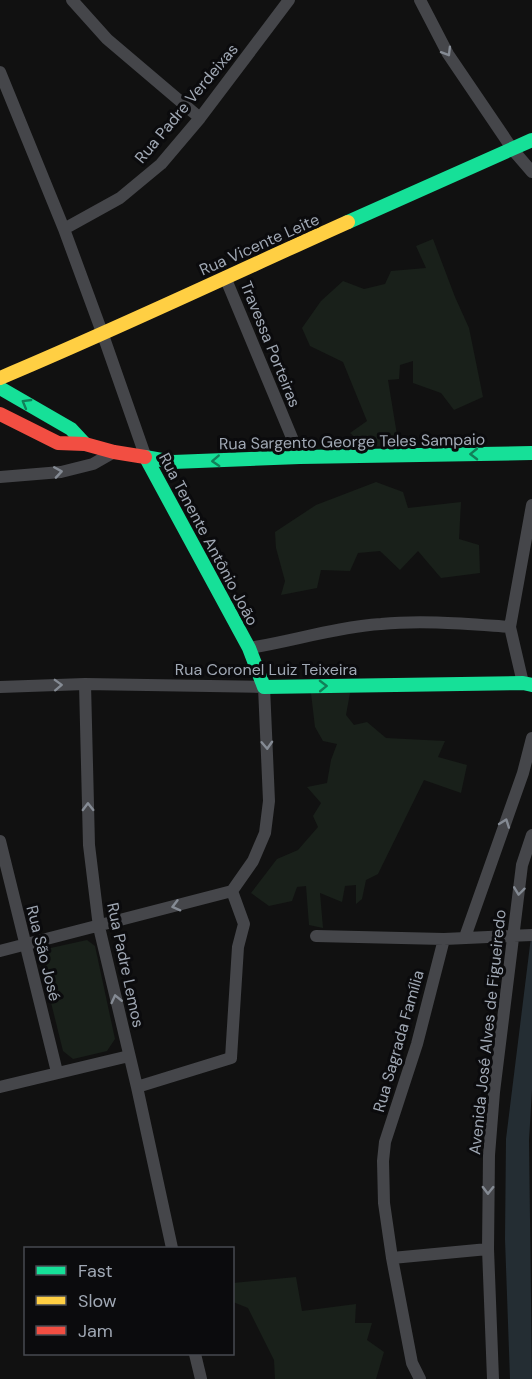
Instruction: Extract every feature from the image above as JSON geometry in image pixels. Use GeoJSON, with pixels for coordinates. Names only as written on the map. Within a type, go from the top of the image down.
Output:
{"type":"FeatureCollection","features":[{"type":"Feature","properties":{"kind":"main road","name":"Rua Vicente Leite"},"geometry":{"type":"LineString","coordinates":[[0,378],[104,334],[225,277],[532,141]]}},
{"type":"Feature","properties":{"kind":"main road"},"geometry":{"type":"LineString","coordinates":[[0,388],[71,429],[85,444]]}},
{"type":"Feature","properties":{"kind":"main road","name":"Rua Sargento George Teles Sampaio"},"geometry":{"type":"LineString","coordinates":[[0,414],[58,443],[85,444],[114,452],[173,462],[300,457],[532,453]]}},
{"type":"Feature","properties":{"kind":"main road","name":"Rua Tenente Antônio João"},"geometry":{"type":"LineString","coordinates":[[146,458],[249,648],[264,687]]}},
{"type":"Feature","properties":{"kind":"main road","name":"Rua Coronel Luiz Teixeira"},"geometry":{"type":"LineString","coordinates":[[264,687],[527,684]]}},
{"type":"Feature","properties":{"kind":"street"},"geometry":{"type":"LineString","coordinates":[[74,0],[107,39],[200,118]]}},
{"type":"Feature","properties":{"kind":"street","name":"Rua Padre Verdeixas"},"geometry":{"type":"LineString","coordinates":[[64,229],[120,198],[161,164],[200,118],[289,0]]}},
{"type":"Feature","properties":{"kind":"street"},"geometry":{"type":"LineString","coordinates":[[420,0],[448,54],[513,150],[532,172]]}},
{"type":"Feature","properties":{"kind":"street","name":"Rua Tenente Antônio João"},"geometry":{"type":"LineString","coordinates":[[0,72],[104,334],[146,458]]}},
{"type":"Feature","properties":{"kind":"street","name":"Travessa Porteiras"},"geometry":{"type":"LineString","coordinates":[[225,277],[300,457]]}},
{"type":"Feature","properties":{"kind":"street"},"geometry":{"type":"LineString","coordinates":[[0,477],[61,472],[93,464],[114,452]]}},
{"type":"Feature","properties":{"kind":"street"},"geometry":{"type":"LineString","coordinates":[[527,684],[510,627],[532,505]]}},
{"type":"Feature","properties":{"kind":"street"},"geometry":{"type":"LineString","coordinates":[[249,648],[345,628],[380,624],[429,621],[510,627]]}},
{"type":"Feature","properties":{"kind":"street","name":"Rua Coronel Luiz Teixeira"},"geometry":{"type":"LineString","coordinates":[[0,687],[85,684],[264,687]]}},
{"type":"Feature","properties":{"kind":"street","name":"Rua Padre Lemos"},"geometry":{"type":"LineString","coordinates":[[85,684],[89,845],[99,927],[172,1247]]}},
{"type":"Feature","properties":{"kind":"street","name":"Rua Tenente Antônio João"},"geometry":{"type":"LineString","coordinates":[[232,891],[253,861],[265,833],[269,801],[264,687]]}},
{"type":"Feature","properties":{"kind":"street"},"geometry":{"type":"LineString","coordinates":[[465,937],[523,773],[532,738]]}},
{"type":"Feature","properties":{"kind":"street","name":"Avenida José Alves de Figueiredo"},"geometry":{"type":"LineString","coordinates":[[493,1379],[488,1249],[489,1155],[493,1102],[522,865],[532,835]]}},
{"type":"Feature","properties":{"kind":"street","name":"Rua São José"},"geometry":{"type":"LineString","coordinates":[[0,842],[57,1072]]}},
{"type":"Feature","properties":{"kind":"street"},"geometry":{"type":"LineString","coordinates":[[0,951],[232,891],[244,924],[238,947],[231,1058],[137,1087]]}},
{"type":"Feature","properties":{"kind":"street"},"geometry":{"type":"LineString","coordinates":[[316,936],[444,939],[532,935]]}},
{"type":"Feature","properties":{"kind":"street","name":"Rua Sagrada Família"},"geometry":{"type":"LineString","coordinates":[[420,1379],[411,1363],[392,1258],[384,1203],[383,1161],[385,1142],[417,1044],[444,939]]}},
{"type":"Feature","properties":{"kind":"street"},"geometry":{"type":"LineString","coordinates":[[0,1087],[129,1056]]}},
{"type":"Feature","properties":{"kind":"street"},"geometry":{"type":"LineString","coordinates":[[392,1258],[488,1249]]}},
{"type":"Feature","properties":{"kind":"street"},"geometry":{"type":"LineString","coordinates":[[195,1355],[201,1379]]}},
{"type":"Feature","properties":{"kind":"shaded area"},"geometry":{"type":"Polygon","coordinates":[[[433,239],[469,328],[483,397],[454,410],[441,393],[413,383],[413,361],[400,365],[399,379],[388,380],[399,447],[365,446],[350,433],[367,421],[343,362],[310,346],[302,328],[321,301],[343,281],[364,289],[385,284],[391,271],[426,268],[416,246],[433,239]]]}},
{"type":"Feature","properties":{"kind":"shaded area"},"geometry":{"type":"Polygon","coordinates":[[[376,482],[403,492],[408,508],[461,502],[459,539],[479,545],[480,573],[441,578],[418,551],[400,570],[380,551],[358,553],[350,571],[321,570],[317,588],[281,595],[285,581],[276,548],[275,532],[316,505],[376,482]]]}},
{"type":"Feature","properties":{"kind":"shaded area"},"geometry":{"type":"Polygon","coordinates":[[[311,693],[350,693],[346,715],[354,725],[367,722],[386,738],[445,741],[438,757],[467,765],[461,793],[424,780],[378,874],[366,880],[362,899],[356,904],[356,885],[345,886],[342,902],[320,893],[323,928],[309,925],[306,886],[297,887],[292,901],[269,906],[251,893],[277,859],[298,850],[318,827],[313,816],[321,803],[307,787],[327,783],[331,760],[337,744],[323,741],[315,727],[311,693]]]}},
{"type":"Feature","properties":{"kind":"shaded area"},"geometry":{"type":"Polygon","coordinates":[[[532,929],[532,1090],[529,1140],[532,1379],[510,1379],[505,1239],[506,1139],[532,929]]]}},
{"type":"Feature","properties":{"kind":"shaded area"},"geometry":{"type":"Polygon","coordinates":[[[87,940],[95,946],[115,1039],[107,1051],[73,1059],[63,1051],[40,958],[46,949],[87,940]]]}},
{"type":"Feature","properties":{"kind":"shaded area"},"geometry":{"type":"Polygon","coordinates":[[[296,1277],[302,1311],[356,1304],[355,1323],[372,1323],[367,1340],[384,1352],[376,1379],[275,1379],[274,1360],[248,1308],[234,1302],[234,1283],[296,1277]]]}},
{"type":"Feature","properties":{"kind":"traffic: fast"},"geometry":{"type":"LineString","coordinates":[[348,222],[532,140]]}},
{"type":"Feature","properties":{"kind":"traffic: fast"},"geometry":{"type":"LineString","coordinates":[[0,388],[71,429],[85,444]]}},
{"type":"Feature","properties":{"kind":"traffic: fast"},"geometry":{"type":"LineString","coordinates":[[145,457],[173,462],[300,457],[532,453]]}},
{"type":"Feature","properties":{"kind":"traffic: fast"},"geometry":{"type":"LineString","coordinates":[[146,458],[249,648],[264,687],[523,683],[532,685]]}},
{"type":"Feature","properties":{"kind":"traffic: slow"},"geometry":{"type":"LineString","coordinates":[[0,378],[348,222]]}},
{"type":"Feature","properties":{"kind":"traffic: jam"},"geometry":{"type":"LineString","coordinates":[[0,414],[58,443],[85,444],[145,457]]}}]}
